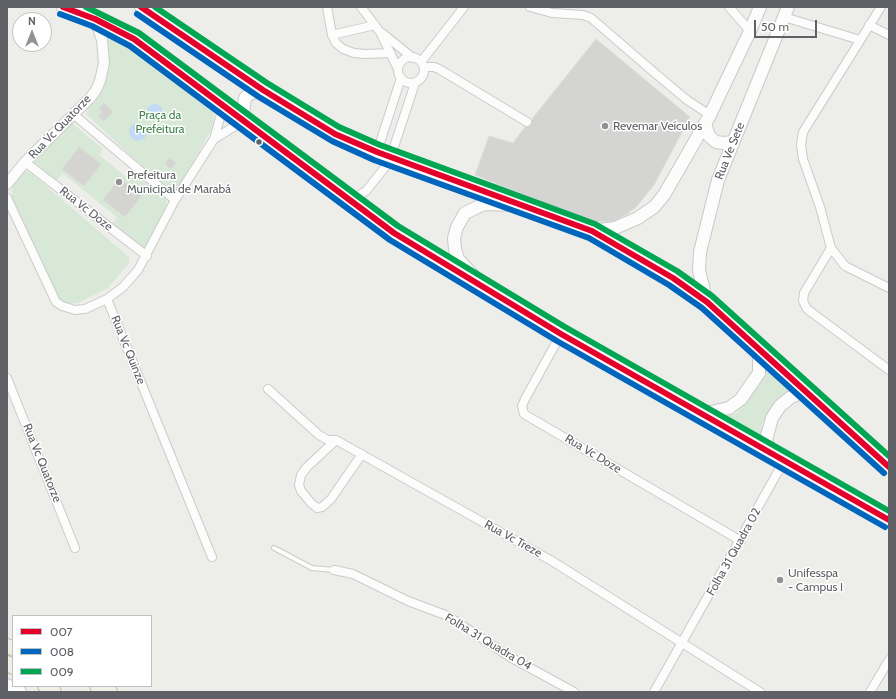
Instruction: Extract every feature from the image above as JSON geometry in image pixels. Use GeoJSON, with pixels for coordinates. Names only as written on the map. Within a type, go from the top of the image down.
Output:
{"type":"FeatureCollection","features":[{"type":"Feature","properties":{"kind":"highway"},"geometry":{"type":"LineString","coordinates":[[99,687],[110,692]]}},
{"type":"Feature","properties":{"kind":"main road"},"geometry":{"type":"LineString","coordinates":[[63,7],[96,19],[134,39],[394,233],[562,334],[889,520]]}},
{"type":"Feature","properties":{"kind":"main road"},"geometry":{"type":"LineString","coordinates":[[141,7],[263,90],[335,134],[377,152],[592,231],[673,278],[706,302],[759,348],[889,467]]}},
{"type":"Feature","properties":{"kind":"main road"},"geometry":{"type":"LineString","coordinates":[[592,231],[615,228],[638,218],[654,207],[664,195],[707,119],[750,31],[760,7]]}},
{"type":"Feature","properties":{"kind":"main road","name":"Rua Ve Sete"},"geometry":{"type":"LineString","coordinates":[[706,302],[699,272],[700,252],[718,180],[786,12]]}},
{"type":"Feature","properties":{"kind":"main road"},"geometry":{"type":"LineString","coordinates":[[246,122],[243,113],[245,98],[249,94],[263,90]]}},
{"type":"Feature","properties":{"kind":"main road"},"geometry":{"type":"LineString","coordinates":[[707,119],[709,136],[716,142],[733,142]]}},
{"type":"Feature","properties":{"kind":"main road"},"geometry":{"type":"LineString","coordinates":[[486,288],[458,259],[454,238],[457,227],[464,213],[484,204],[524,205]]}},
{"type":"Feature","properties":{"kind":"main road"},"geometry":{"type":"LineString","coordinates":[[702,414],[729,408],[741,399],[759,373],[759,348]]}},
{"type":"Feature","properties":{"kind":"main road"},"geometry":{"type":"LineString","coordinates":[[769,452],[766,440],[772,418],[780,406],[807,391]]}},
{"type":"Feature","properties":{"kind":"main road"},"geometry":{"type":"LineString","coordinates":[[7,685],[20,692]]}},
{"type":"Feature","properties":{"kind":"street"},"geometry":{"type":"LineString","coordinates":[[328,7],[332,35],[336,43],[354,53],[390,53]]}},
{"type":"Feature","properties":{"kind":"street"},"geometry":{"type":"LineString","coordinates":[[361,7],[377,29],[398,69],[401,78],[377,152]]}},
{"type":"Feature","properties":{"kind":"street"},"geometry":{"type":"LineString","coordinates":[[350,201],[366,191],[377,179],[391,156],[415,83],[422,77],[422,65],[464,7]]}},
{"type":"Feature","properties":{"kind":"street"},"geometry":{"type":"LineString","coordinates":[[530,7],[552,13],[592,18],[707,119]]}},
{"type":"Feature","properties":{"kind":"street"},"geometry":{"type":"LineString","coordinates":[[729,7],[750,31]]}},
{"type":"Feature","properties":{"kind":"street"},"geometry":{"type":"LineString","coordinates":[[881,7],[803,132],[801,145],[803,159],[820,207],[830,248],[845,266],[889,288]]}},
{"type":"Feature","properties":{"kind":"street"},"geometry":{"type":"LineString","coordinates":[[786,12],[860,40]]}},
{"type":"Feature","properties":{"kind":"street","name":"Rua Vc Quatorze"},"geometry":{"type":"LineString","coordinates":[[7,184],[25,162],[72,114],[90,98],[100,81],[103,73],[104,50],[96,19]]}},
{"type":"Feature","properties":{"kind":"street"},"geometry":{"type":"LineString","coordinates":[[869,25],[889,35]]}},
{"type":"Feature","properties":{"kind":"street"},"geometry":{"type":"LineString","coordinates":[[332,35],[377,29],[422,65],[434,67],[527,122]]}},
{"type":"Feature","properties":{"kind":"street"},"geometry":{"type":"LineString","coordinates":[[398,69],[403,60],[413,58]]}},
{"type":"Feature","properties":{"kind":"street"},"geometry":{"type":"LineString","coordinates":[[401,78],[410,83],[415,83]]}},
{"type":"Feature","properties":{"kind":"street"},"geometry":{"type":"LineString","coordinates":[[7,198],[56,302],[62,306],[76,310],[85,309],[107,299],[123,287],[138,270],[147,256],[175,200],[214,139],[221,114],[220,102]]}},
{"type":"Feature","properties":{"kind":"street"},"geometry":{"type":"LineString","coordinates":[[72,114],[175,200]]}},
{"type":"Feature","properties":{"kind":"street"},"geometry":{"type":"LineString","coordinates":[[214,139],[235,126],[246,122]]}},
{"type":"Feature","properties":{"kind":"street","name":"Rua Vc Doze"},"geometry":{"type":"LineString","coordinates":[[25,162],[147,256]]}},
{"type":"Feature","properties":{"kind":"street"},"geometry":{"type":"LineString","coordinates":[[830,248],[804,293],[803,301],[807,308],[889,370]]}},
{"type":"Feature","properties":{"kind":"street","name":"Rua Vc Quinze"},"geometry":{"type":"LineString","coordinates":[[107,299],[212,557]]}},
{"type":"Feature","properties":{"kind":"street","name":"Rua Vc Doze"},"geometry":{"type":"LineString","coordinates":[[562,334],[525,399],[522,406],[524,414],[741,541]]}},
{"type":"Feature","properties":{"kind":"street","name":"Rua Vc Quatorze"},"geometry":{"type":"LineString","coordinates":[[7,378],[75,548]]}},
{"type":"Feature","properties":{"kind":"street","name":"Rua Vc Treze"},"geometry":{"type":"LineString","coordinates":[[268,389],[319,435],[328,440],[336,440],[362,454],[552,561],[760,692]]}},
{"type":"Feature","properties":{"kind":"street"},"geometry":{"type":"LineString","coordinates":[[336,440],[306,467],[301,475],[299,485],[301,491],[317,508],[322,507],[331,499],[362,454]]}},
{"type":"Feature","properties":{"kind":"street","name":"Folha 31 Quadra 02"},"geometry":{"type":"LineString","coordinates":[[654,692],[741,541],[784,461]]}},
{"type":"Feature","properties":{"kind":"street","name":"Folha 31 Quadra 04"},"geometry":{"type":"LineString","coordinates":[[334,570],[353,574],[408,601],[448,616],[510,657],[574,692]]}},
{"type":"Feature","properties":{"kind":"street"},"geometry":{"type":"LineString","coordinates":[[870,692],[889,660]]}},
{"type":"Feature","properties":{"kind":"lane"},"geometry":{"type":"LineString","coordinates":[[274,548],[312,568],[334,570]]}},
{"type":"Feature","properties":{"kind":"green space","name":"Praça da Prefeitura"},"geometry":{"type":"Polygon","coordinates":[[[104,33],[165,70],[213,107],[214,125],[179,188],[168,190],[87,115],[87,111],[97,95],[104,33]]]}},
{"type":"Feature","properties":{"kind":"green space"},"geometry":{"type":"Polygon","coordinates":[[[73,124],[103,149],[99,155],[130,180],[135,174],[166,198],[167,204],[148,245],[143,248],[111,226],[117,217],[62,173],[57,181],[34,165],[33,159],[67,125],[73,124]]]}},
{"type":"Feature","properties":{"kind":"green space"},"geometry":{"type":"Polygon","coordinates":[[[24,170],[31,173],[129,257],[129,263],[108,288],[78,303],[68,304],[60,301],[54,294],[12,197],[12,182],[24,170]]]}},
{"type":"Feature","properties":{"kind":"green space"},"geometry":{"type":"Polygon","coordinates":[[[767,365],[792,389],[782,395],[762,424],[763,440],[725,416],[737,413],[764,375],[767,365]]]}},
{"type":"Feature","properties":{"kind":"water"},"geometry":{"type":"Polygon","coordinates":[[[152,104],[158,104],[163,109],[161,118],[158,120],[152,120],[147,115],[147,109],[152,104]]]}},
{"type":"Feature","properties":{"kind":"water"},"geometry":{"type":"Polygon","coordinates":[[[138,123],[144,126],[147,132],[144,138],[138,141],[132,138],[129,132],[132,126],[138,123]]]}},
{"type":"Feature","properties":{"kind":"building","name":"Revemar Veículos"},"geometry":{"type":"Polygon","coordinates":[[[596,39],[690,117],[654,185],[637,206],[627,214],[613,221],[598,222],[550,206],[475,175],[489,136],[513,143],[525,127],[531,125],[532,119],[596,39]]]}},
{"type":"Feature","properties":{"kind":"building"},"geometry":{"type":"Polygon","coordinates":[[[104,103],[113,112],[104,121],[98,116],[102,112],[99,109],[104,103]]]}},
{"type":"Feature","properties":{"kind":"building"},"geometry":{"type":"Polygon","coordinates":[[[79,147],[101,164],[84,186],[62,169],[79,147]]]}},
{"type":"Feature","properties":{"kind":"building"},"geometry":{"type":"Polygon","coordinates":[[[169,158],[176,163],[171,169],[165,164],[169,158]]]}},
{"type":"Feature","properties":{"kind":"building"},"geometry":{"type":"Polygon","coordinates":[[[120,178],[142,195],[125,217],[103,200],[120,178]]]}},
{"type":"Feature","properties":{"kind":"transit line","name":"007"},"geometry":{"type":"LineString","coordinates":[[63,7],[95,19],[134,39],[394,233],[561,334],[889,520]]}},
{"type":"Feature","properties":{"kind":"transit line","name":"009"},"geometry":{"type":"LineString","coordinates":[[86,7],[139,33],[398,226],[565,327],[889,511]]}},
{"type":"Feature","properties":{"kind":"transit line","name":"007"},"geometry":{"type":"LineString","coordinates":[[141,7],[263,90],[335,134],[377,152],[592,231],[673,278],[707,302],[889,467]]}},
{"type":"Feature","properties":{"kind":"transit line","name":"009"},"geometry":{"type":"LineString","coordinates":[[155,7],[267,83],[339,127],[380,145],[595,224],[677,271],[712,296],[889,456]]}},
{"type":"Feature","properties":{"kind":"transit line","name":"008"},"geometry":{"type":"LineString","coordinates":[[60,14],[92,26],[130,46],[390,240],[557,341],[885,527]]}},
{"type":"Feature","properties":{"kind":"transit line","name":"008"},"geometry":{"type":"LineString","coordinates":[[137,14],[259,97],[332,141],[374,160],[589,238],[669,285],[702,308],[884,473]]}},
{"type":"Feature","properties":{"kind":"place","name":"Revemar Veículos"},"geometry":{"type":"Point","coordinates":[605,126]}},
{"type":"Feature","properties":{"kind":"place","name":"Prefeitura Municipal de Marabá"},"geometry":{"type":"Point","coordinates":[119,182]}},
{"type":"Feature","properties":{"kind":"place","name":"Unifesspa - Campus I"},"geometry":{"type":"Point","coordinates":[780,580]}}]}
